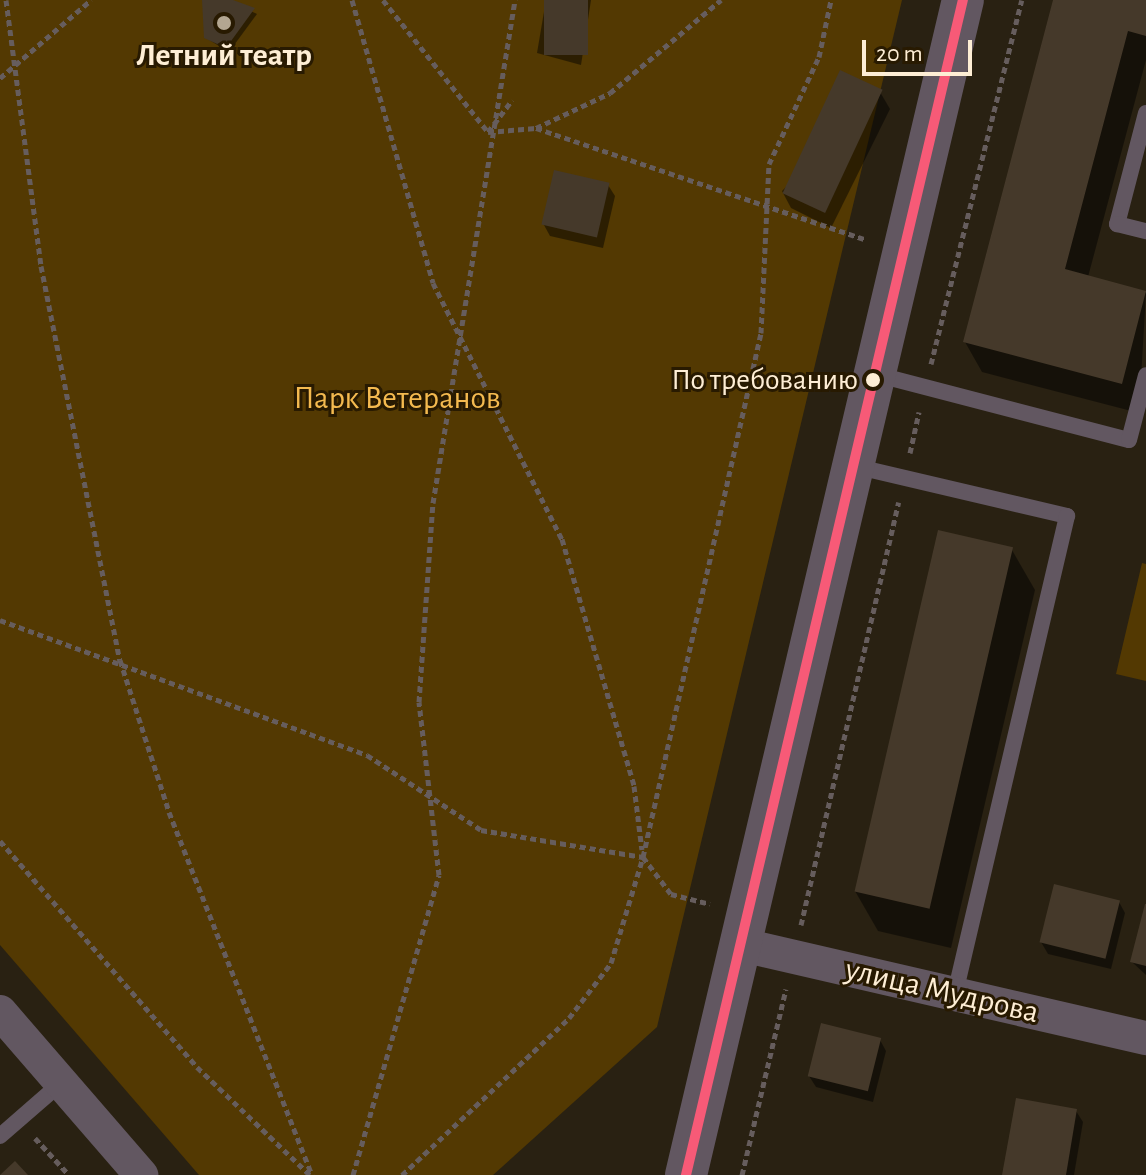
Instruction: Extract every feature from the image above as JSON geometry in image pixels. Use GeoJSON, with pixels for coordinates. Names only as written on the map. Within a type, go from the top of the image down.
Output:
{"type":"FeatureCollection","features":[{"type":"Feature","properties":{"kind":"street"},"geometry":{"type":"LineString","coordinates":[[686,1175],[963,0]]}},
{"type":"Feature","properties":{"kind":"street","name":"улица Мудрова"},"geometry":{"type":"LineString","coordinates":[[742,928],[794,957],[1146,1038]]}},
{"type":"Feature","properties":{"kind":"street"},"geometry":{"type":"LineString","coordinates":[[0,1012],[141,1175]]}},
{"type":"Feature","properties":{"kind":"lane"},"geometry":{"type":"LineString","coordinates":[[1146,113],[1117,224],[1146,231]]}},
{"type":"Feature","properties":{"kind":"lane"},"geometry":{"type":"LineString","coordinates":[[873,373],[1129,440],[1146,375]]}},
{"type":"Feature","properties":{"kind":"lane"},"geometry":{"type":"LineString","coordinates":[[851,465],[1067,516],[955,994]]}},
{"type":"Feature","properties":{"kind":"lane"},"geometry":{"type":"LineString","coordinates":[[0,1136],[61,1083]]}},
{"type":"Feature","properties":{"kind":"path"},"geometry":{"type":"LineString","coordinates":[[6,0],[41,266],[120,660],[169,812],[311,1175]]}},
{"type":"Feature","properties":{"kind":"path"},"geometry":{"type":"LineString","coordinates":[[0,78],[91,0]]}},
{"type":"Feature","properties":{"kind":"path"},"geometry":{"type":"LineString","coordinates":[[352,0],[433,283],[562,539],[634,786],[643,857],[671,894],[742,928]]}},
{"type":"Feature","properties":{"kind":"path"},"geometry":{"type":"LineString","coordinates":[[383,0],[488,132]]}},
{"type":"Feature","properties":{"kind":"path"},"geometry":{"type":"LineString","coordinates":[[353,1175],[439,875],[434,793],[419,702],[433,503],[460,338],[488,132],[515,0]]}},
{"type":"Feature","properties":{"kind":"path"},"geometry":{"type":"LineString","coordinates":[[536,128],[646,69],[721,0]]}},
{"type":"Feature","properties":{"kind":"path"},"geometry":{"type":"LineString","coordinates":[[402,1175],[569,1018],[611,963],[643,857],[761,333],[769,164],[819,57],[831,0]]}},
{"type":"Feature","properties":{"kind":"path"},"geometry":{"type":"LineString","coordinates":[[488,132],[512,100]]}},
{"type":"Feature","properties":{"kind":"path"},"geometry":{"type":"LineString","coordinates":[[488,132],[536,128],[769,202],[902,253]]}},
{"type":"Feature","properties":{"kind":"path"},"geometry":{"type":"LineString","coordinates":[[0,620],[120,660],[367,755],[434,793],[481,830],[643,857]]}},
{"type":"Feature","properties":{"kind":"path"},"geometry":{"type":"LineString","coordinates":[[0,841],[197,1067],[311,1175]]}},
{"type":"Feature","properties":{"kind":"path"},"geometry":{"type":"LineString","coordinates":[[742,1175],[794,957]]}},
{"type":"Feature","properties":{"kind":"green space","name":"Парк Ветеранов"},"geometry":{"type":"Polygon","coordinates":[[[0,0],[902,0],[657,1027],[493,1175],[199,1175],[0,945],[0,0]]]}},
{"type":"Feature","properties":{"kind":"green space"},"geometry":{"type":"Polygon","coordinates":[[[1142,563],[1146,564],[1146,681],[1116,674],[1142,563]]]}},
{"type":"Feature","properties":{"kind":"building","name":"Летний театр"},"geometry":{"type":"Polygon","coordinates":[[[202,0],[233,0],[255,8],[226,48],[204,38],[202,0]]]}},
{"type":"Feature","properties":{"kind":"building"},"geometry":{"type":"Polygon","coordinates":[[[544,0],[588,0],[588,55],[544,55],[544,0]]]}},
{"type":"Feature","properties":{"kind":"building"},"geometry":{"type":"Polygon","coordinates":[[[1053,0],[1146,0],[1146,36],[1128,31],[1065,269],[1146,291],[1122,384],[963,342],[1053,0]]]}},
{"type":"Feature","properties":{"kind":"building"},"geometry":{"type":"Polygon","coordinates":[[[840,70],[883,90],[825,213],[783,193],[840,70]]]}},
{"type":"Feature","properties":{"kind":"building"},"geometry":{"type":"Polygon","coordinates":[[[554,170],[610,183],[597,237],[541,225],[554,170]]]}},
{"type":"Feature","properties":{"kind":"building"},"geometry":{"type":"Polygon","coordinates":[[[938,530],[1013,547],[930,909],[855,891],[938,530]]]}},
{"type":"Feature","properties":{"kind":"building"},"geometry":{"type":"Polygon","coordinates":[[[1054,884],[1120,900],[1105,959],[1039,942],[1054,884]]]}},
{"type":"Feature","properties":{"kind":"building"},"geometry":{"type":"Polygon","coordinates":[[[1146,904],[1146,966],[1130,962],[1146,904]]]}},
{"type":"Feature","properties":{"kind":"building"},"geometry":{"type":"Polygon","coordinates":[[[821,1023],[881,1038],[868,1091],[808,1076],[821,1023]]]}},
{"type":"Feature","properties":{"kind":"building"},"geometry":{"type":"Polygon","coordinates":[[[1016,1098],[1077,1109],[1066,1175],[1002,1175],[1016,1098]]]}},
{"type":"Feature","properties":{"kind":"building"},"geometry":{"type":"Polygon","coordinates":[[[15,1161],[28,1175],[0,1175],[15,1161]]]}},
{"type":"Feature","properties":{"kind":"transit line"},"geometry":{"type":"LineString","coordinates":[[686,1175],[963,0]]}},
{"type":"Feature","properties":{"kind":"place","name":"Летний театр"},"geometry":{"type":"Point","coordinates":[224,23]}},
{"type":"Feature","properties":{"kind":"place","name":"По требованию"},"geometry":{"type":"Point","coordinates":[873,380]}}]}
